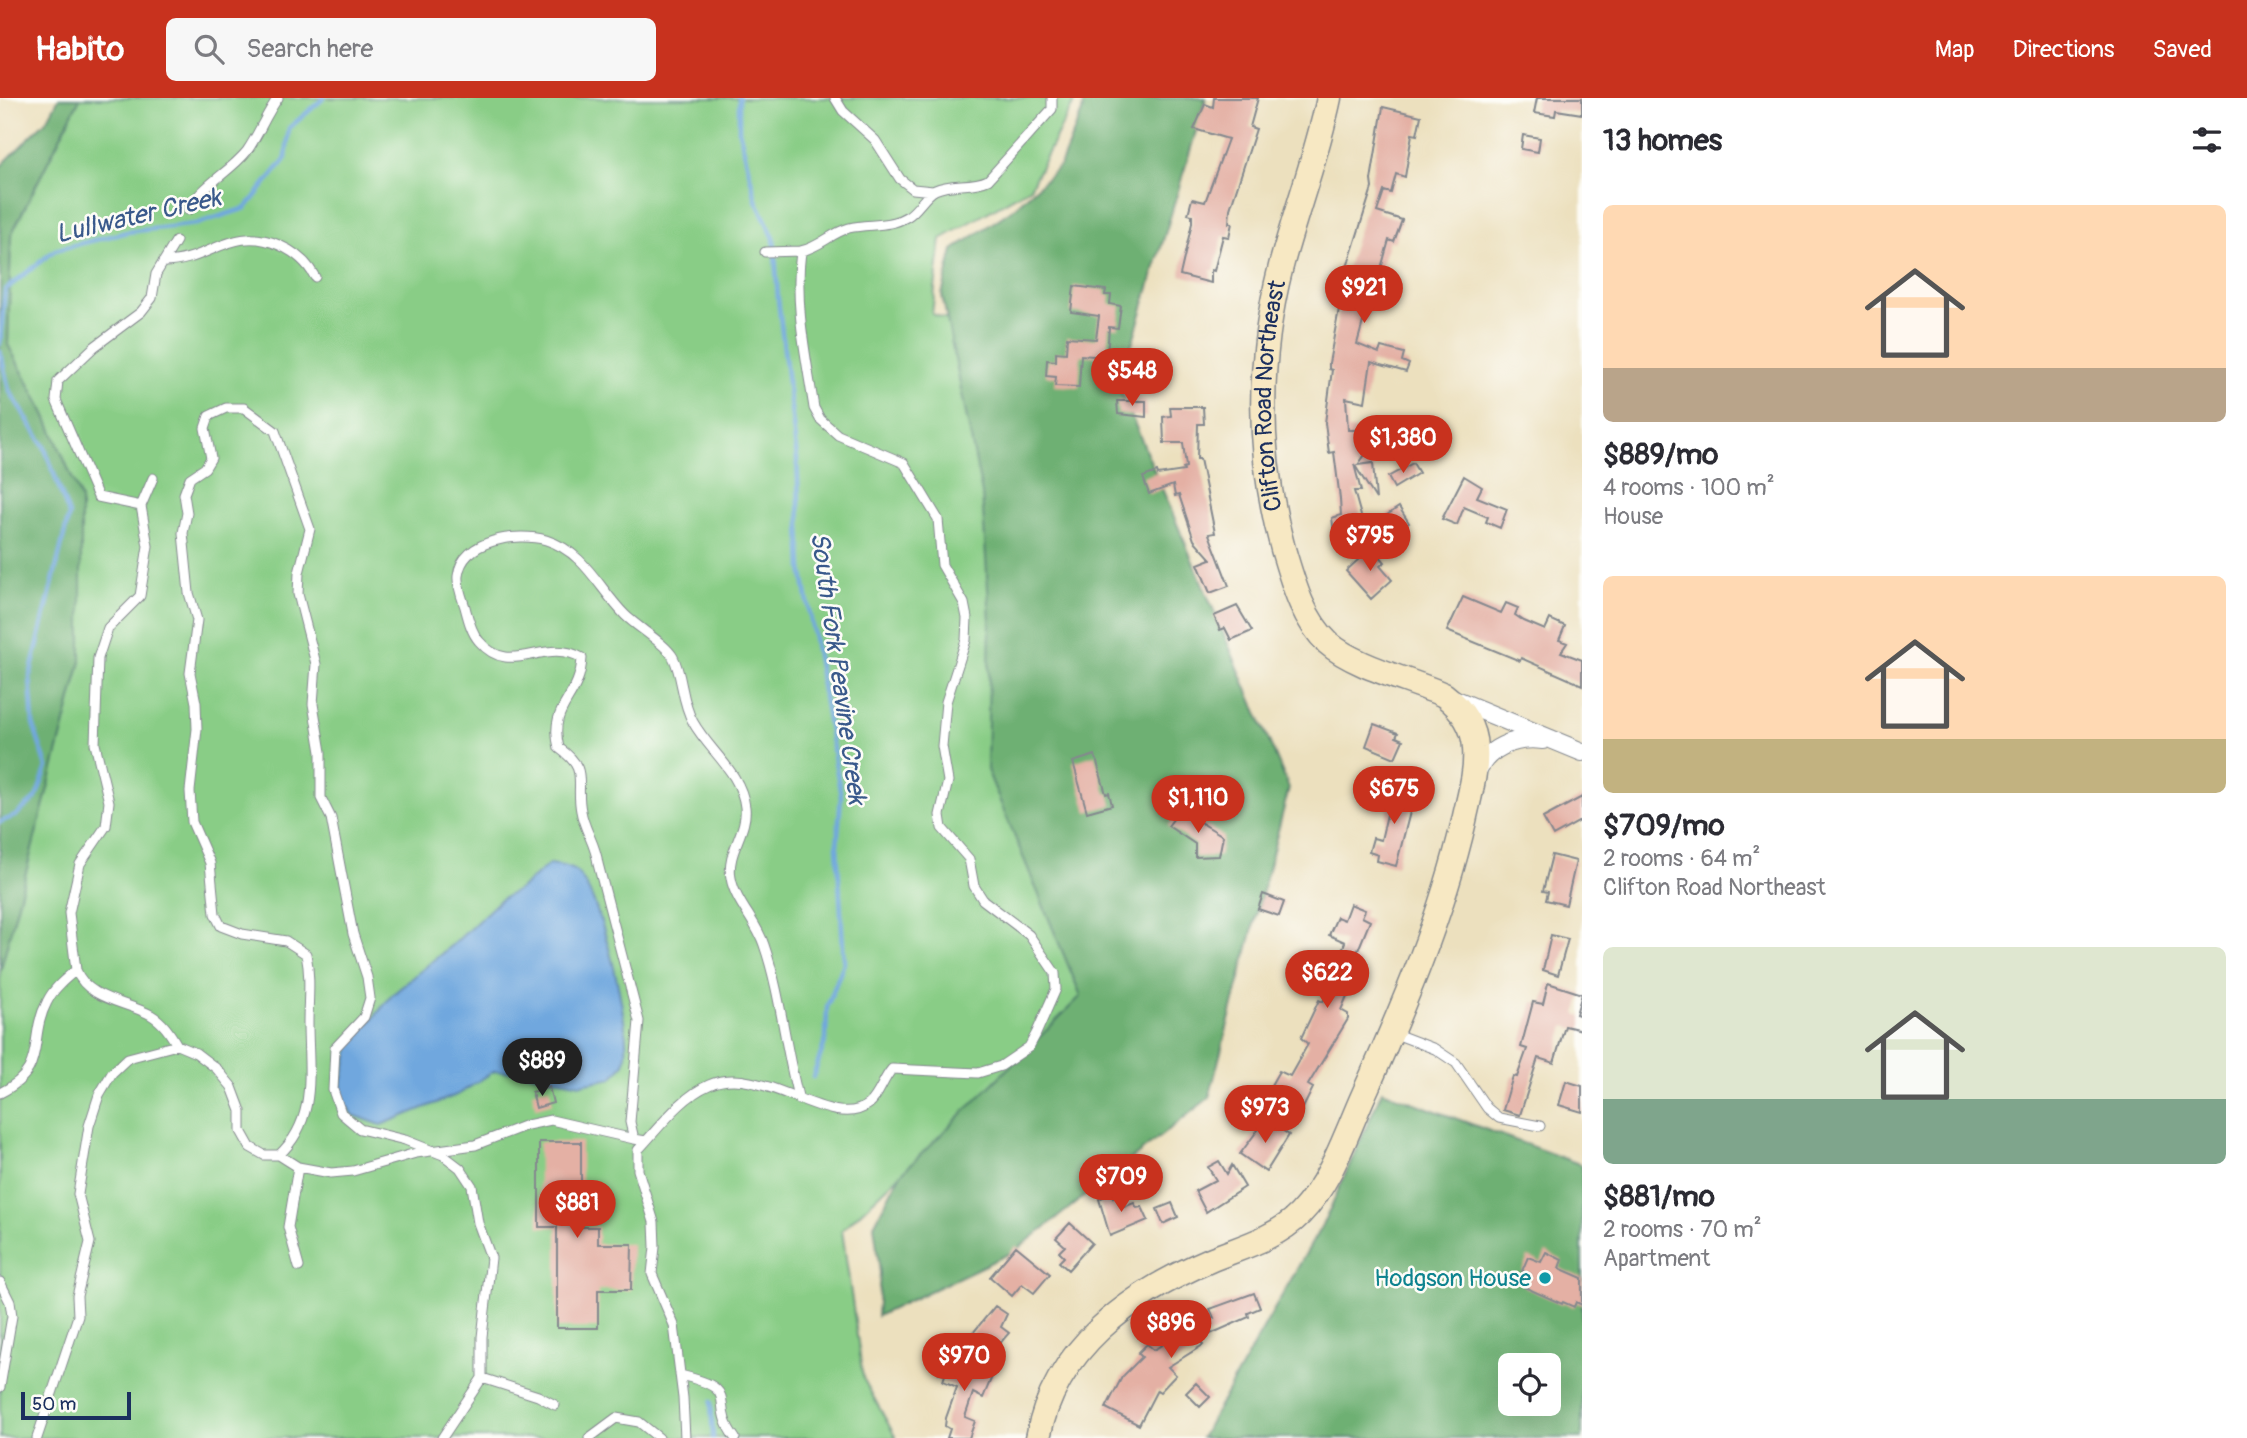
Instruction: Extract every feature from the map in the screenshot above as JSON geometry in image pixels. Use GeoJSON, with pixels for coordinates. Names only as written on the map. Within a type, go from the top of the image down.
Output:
{"type":"FeatureCollection","features":[{"type":"Feature","properties":{"kind":"street","name":"Clifton Road Northeast"},"geometry":{"type":"LineString","coordinates":[[1038,1438],[1042,1415],[1078,1350],[1107,1321],[1142,1294],[1187,1270],[1269,1235],[1299,1215],[1331,1169],[1421,962],[1456,855],[1472,783],[1474,735],[1456,704],[1444,695],[1351,657],[1327,641],[1308,617],[1295,588],[1274,513],[1263,434],[1263,383],[1269,329],[1282,265],[1329,98]]}},
{"type":"Feature","properties":{"kind":"street"},"geometry":{"type":"LineString","coordinates":[[1444,695],[1582,752]]}},
{"type":"Feature","properties":{"kind":"street"},"geometry":{"type":"LineString","coordinates":[[1472,783],[1483,761],[1514,740],[1531,738],[1560,743]]}},
{"type":"Feature","properties":{"kind":"lane"},"geometry":{"type":"LineString","coordinates":[[188,209],[195,197],[229,171],[247,150],[278,98]]}},
{"type":"Feature","properties":{"kind":"lane"},"geometry":{"type":"LineString","coordinates":[[835,98],[844,111],[875,140],[900,179],[913,189],[933,191],[953,185],[976,186],[988,180],[1052,109],[1052,98]]}},
{"type":"Feature","properties":{"kind":"lane"},"geometry":{"type":"LineString","coordinates":[[765,252],[817,248],[849,228],[883,225],[907,217],[933,191]]}},
{"type":"Feature","properties":{"kind":"lane"},"geometry":{"type":"LineString","coordinates":[[163,262],[179,262],[240,237],[261,237],[288,249],[308,264],[315,277]]}},
{"type":"Feature","properties":{"kind":"lane"},"geometry":{"type":"LineString","coordinates":[[141,506],[98,497],[56,400],[58,381],[68,369],[141,312],[152,298],[156,274],[176,241]]}},
{"type":"Feature","properties":{"kind":"lane"},"geometry":{"type":"LineString","coordinates":[[685,1438],[674,1325],[652,1275],[654,1222],[638,1170],[638,1150],[690,1095],[711,1083],[755,1081],[779,1088],[799,1100],[825,1108],[853,1112],[870,1104],[892,1069],[978,1073],[1001,1066],[1028,1047],[1056,989],[1055,973],[1044,954],[1029,935],[983,900],[974,886],[969,859],[943,828],[940,815],[948,781],[942,746],[946,702],[965,640],[967,618],[964,603],[942,565],[938,519],[904,463],[838,435],[814,408],[798,306],[801,251]]}},
{"type":"Feature","properties":{"kind":"lane"},"geometry":{"type":"LineString","coordinates":[[279,1155],[290,1145],[308,1108],[311,976],[306,954],[286,942],[242,934],[221,926],[215,914],[210,863],[192,822],[190,791],[197,729],[196,703],[190,673],[197,620],[189,593],[183,533],[187,513],[184,494],[190,478],[205,468],[211,458],[205,428],[209,416],[226,408],[244,408],[275,431],[310,529],[299,573],[298,594],[316,664],[313,704],[321,752],[321,798],[331,818],[353,934],[367,977],[370,998],[363,1017],[335,1048],[333,1090],[341,1113],[360,1129],[405,1140],[435,1152],[460,1168],[472,1185],[478,1223],[491,1258],[482,1337],[482,1378],[442,1438]]}},
{"type":"Feature","properties":{"kind":"lane"},"geometry":{"type":"LineString","coordinates":[[153,478],[141,506],[148,546],[140,596],[108,628],[98,658],[95,744],[109,802],[106,826],[80,863],[69,913],[76,970],[81,982],[97,993],[152,1016],[167,1029],[177,1045]]}},
{"type":"Feature","properties":{"kind":"lane"},"geometry":{"type":"LineString","coordinates":[[634,1139],[630,1122],[639,1021],[598,864],[596,845],[580,811],[582,777],[572,758],[559,748],[554,730],[559,709],[573,695],[581,675],[582,658],[567,650],[544,651],[523,658],[500,657],[479,641],[469,622],[458,576],[465,558],[482,545],[524,536],[548,541],[571,552],[595,575],[624,614],[673,656],[683,704],[694,725],[736,779],[746,808],[742,832],[732,852],[731,879],[764,944],[799,1100]]}},
{"type":"Feature","properties":{"kind":"lane"},"geometry":{"type":"LineString","coordinates":[[0,1093],[21,1082],[32,1062],[46,1002],[58,985],[76,970]]}},
{"type":"Feature","properties":{"kind":"lane"},"geometry":{"type":"LineString","coordinates":[[1392,1032],[1435,1049],[1456,1063],[1487,1108],[1499,1118],[1540,1126]]}},
{"type":"Feature","properties":{"kind":"lane"},"geometry":{"type":"LineString","coordinates":[[37,1438],[78,1317],[77,1296],[90,1242],[78,1194],[89,1126],[99,1095],[112,1073],[128,1058],[177,1045],[196,1052],[217,1069],[232,1087],[240,1111],[241,1131],[250,1147],[264,1155],[279,1155],[298,1167],[331,1173],[353,1171],[397,1157],[475,1145],[527,1125],[551,1120],[646,1141]]}},
{"type":"Feature","properties":{"kind":"lane"},"geometry":{"type":"LineString","coordinates":[[298,1167],[288,1227],[299,1267]]}},
{"type":"Feature","properties":{"kind":"lane"},"geometry":{"type":"LineString","coordinates":[[0,1282],[10,1301],[12,1316],[0,1387]]}},
{"type":"Feature","properties":{"kind":"lane"},"geometry":{"type":"LineString","coordinates":[[680,1375],[707,1381],[718,1388],[735,1438]]}},
{"type":"Feature","properties":{"kind":"lane"},"geometry":{"type":"LineString","coordinates":[[482,1378],[538,1396],[555,1405]]}},
{"type":"Feature","properties":{"kind":"lane"},"geometry":{"type":"LineString","coordinates":[[589,1438],[616,1418],[639,1422],[659,1438]]}},
{"type":"Feature","properties":{"kind":"green space"},"geometry":{"type":"Polygon","coordinates":[[[59,98],[80,98],[11,235],[8,345],[45,414],[81,499],[81,661],[0,972],[0,167],[48,119],[59,98]]]}},
{"type":"Feature","properties":{"kind":"green space"},"geometry":{"type":"Polygon","coordinates":[[[80,98],[1076,98],[1030,188],[941,239],[932,314],[1007,339],[1195,985],[900,1175],[842,1230],[863,1378],[896,1438],[0,1438],[0,972],[81,661],[81,499],[45,414],[8,345],[11,235],[80,98]]]}},
{"type":"Feature","properties":{"kind":"green space"},"geometry":{"type":"Polygon","coordinates":[[[1084,98],[1206,98],[1119,387],[1289,788],[1209,1098],[1015,1251],[877,1316],[880,1273],[874,1225],[900,1175],[1081,996],[987,770],[990,621],[982,493],[942,295],[953,250],[1013,209],[1060,166],[1082,112],[1084,98]]]}},
{"type":"Feature","properties":{"kind":"green space"},"geometry":{"type":"Polygon","coordinates":[[[1382,1091],[1582,1165],[1582,1438],[1201,1438],[1326,1218],[1382,1091]]]}},
{"type":"Feature","properties":{"kind":"water"},"geometry":{"type":"Polygon","coordinates":[[[549,864],[566,866],[575,871],[585,883],[604,931],[624,1021],[625,1061],[621,1068],[612,1078],[581,1084],[522,1072],[494,1071],[459,1094],[381,1125],[353,1115],[344,1102],[341,1087],[350,1047],[392,995],[459,939],[500,900],[521,888],[549,864]]]}},
{"type":"Feature","properties":{"kind":"building"},"geometry":{"type":"Polygon","coordinates":[[[1214,98],[1258,98],[1250,127],[1256,129],[1230,209],[1229,223],[1232,223],[1229,237],[1223,236],[1214,271],[1211,270],[1211,283],[1180,275],[1192,223],[1192,215],[1188,214],[1192,199],[1205,202],[1228,139],[1194,129],[1205,104],[1213,107],[1214,98]]]}},
{"type":"Feature","properties":{"kind":"building"},"geometry":{"type":"Polygon","coordinates":[[[1537,98],[1582,98],[1582,114],[1556,110],[1555,116],[1534,113],[1537,98]]]}},
{"type":"Feature","properties":{"kind":"building"},"geometry":{"type":"Polygon","coordinates":[[[1383,107],[1421,116],[1417,135],[1412,134],[1405,177],[1396,174],[1391,193],[1384,191],[1377,212],[1402,220],[1394,242],[1389,240],[1366,322],[1363,322],[1357,344],[1379,353],[1381,347],[1404,353],[1402,361],[1409,364],[1406,372],[1371,362],[1365,402],[1346,398],[1348,430],[1366,430],[1370,433],[1371,446],[1358,465],[1373,463],[1376,499],[1354,464],[1361,491],[1354,491],[1367,537],[1336,547],[1332,518],[1341,515],[1340,499],[1334,452],[1329,453],[1325,423],[1332,370],[1329,369],[1329,363],[1339,309],[1343,310],[1353,279],[1344,277],[1372,188],[1383,107]]]}},
{"type":"Feature","properties":{"kind":"building"},"geometry":{"type":"Polygon","coordinates":[[[1523,135],[1540,138],[1538,152],[1521,149],[1523,135]]]}},
{"type":"Feature","properties":{"kind":"building"},"geometry":{"type":"Polygon","coordinates":[[[1074,286],[1106,290],[1105,295],[1111,295],[1110,304],[1121,306],[1118,328],[1109,327],[1107,357],[1081,355],[1079,387],[1055,386],[1056,377],[1046,376],[1047,360],[1056,361],[1056,352],[1066,353],[1067,337],[1096,339],[1099,316],[1071,312],[1074,286]]]}},
{"type":"Feature","properties":{"kind":"building"},"geometry":{"type":"Polygon","coordinates":[[[1117,401],[1146,401],[1146,417],[1118,414],[1117,401]]]}},
{"type":"Feature","properties":{"kind":"building"},"geometry":{"type":"Polygon","coordinates":[[[1170,407],[1203,407],[1204,424],[1198,424],[1197,459],[1200,459],[1215,533],[1209,534],[1229,586],[1210,593],[1198,564],[1211,559],[1194,540],[1179,495],[1175,496],[1173,485],[1149,494],[1143,477],[1157,472],[1158,475],[1184,471],[1183,468],[1186,467],[1183,443],[1164,443],[1163,417],[1171,416],[1170,407]]]}},
{"type":"Feature","properties":{"kind":"building"},"geometry":{"type":"Polygon","coordinates":[[[1413,463],[1419,473],[1394,488],[1388,477],[1413,463]]]}},
{"type":"Feature","properties":{"kind":"building"},"geometry":{"type":"Polygon","coordinates":[[[1464,476],[1482,487],[1477,497],[1507,509],[1500,528],[1486,522],[1488,517],[1464,507],[1457,525],[1442,519],[1464,476]]]}},
{"type":"Feature","properties":{"kind":"building"},"geometry":{"type":"Polygon","coordinates":[[[1399,507],[1409,523],[1397,531],[1387,515],[1399,507]]]}},
{"type":"Feature","properties":{"kind":"building"},"geometry":{"type":"Polygon","coordinates":[[[1372,547],[1385,562],[1380,566],[1392,580],[1371,599],[1346,571],[1372,547]]]}},
{"type":"Feature","properties":{"kind":"building"},"geometry":{"type":"Polygon","coordinates":[[[1463,597],[1501,613],[1506,603],[1518,608],[1515,615],[1545,630],[1550,619],[1565,626],[1559,640],[1567,643],[1561,652],[1582,660],[1582,685],[1521,658],[1520,661],[1447,631],[1463,597]]]}},
{"type":"Feature","properties":{"kind":"building"},"geometry":{"type":"Polygon","coordinates":[[[1237,606],[1252,631],[1231,640],[1225,628],[1220,630],[1214,616],[1237,606]]]}},
{"type":"Feature","properties":{"kind":"building"},"geometry":{"type":"Polygon","coordinates":[[[1374,724],[1398,733],[1396,737],[1403,740],[1395,758],[1366,746],[1374,724]]]}},
{"type":"Feature","properties":{"kind":"building"},"geometry":{"type":"Polygon","coordinates":[[[1095,755],[1106,794],[1109,793],[1112,805],[1087,812],[1073,762],[1095,755]]]}},
{"type":"Feature","properties":{"kind":"building"},"geometry":{"type":"Polygon","coordinates":[[[1394,785],[1416,789],[1396,866],[1377,861],[1378,855],[1369,852],[1373,838],[1381,840],[1394,785]]]}},
{"type":"Feature","properties":{"kind":"building"},"geometry":{"type":"Polygon","coordinates":[[[1582,797],[1582,820],[1553,836],[1543,818],[1582,797]]]}},
{"type":"Feature","properties":{"kind":"building"},"geometry":{"type":"Polygon","coordinates":[[[1180,810],[1223,836],[1219,856],[1195,857],[1195,844],[1168,826],[1180,810]]]}},
{"type":"Feature","properties":{"kind":"building"},"geometry":{"type":"Polygon","coordinates":[[[1552,855],[1576,861],[1566,905],[1546,900],[1548,892],[1543,891],[1552,855]]]}},
{"type":"Feature","properties":{"kind":"building"},"geometry":{"type":"Polygon","coordinates":[[[1263,894],[1284,902],[1279,916],[1258,909],[1263,894]]]}},
{"type":"Feature","properties":{"kind":"building"},"geometry":{"type":"Polygon","coordinates":[[[1350,904],[1365,910],[1362,917],[1370,921],[1354,960],[1361,963],[1341,1010],[1348,1014],[1348,1019],[1308,1085],[1313,1088],[1303,1108],[1286,1099],[1289,1094],[1271,1085],[1279,1071],[1290,1076],[1308,1044],[1301,1038],[1319,1000],[1323,1002],[1345,942],[1329,935],[1337,917],[1344,920],[1350,904]]]}},
{"type":"Feature","properties":{"kind":"building"},"geometry":{"type":"Polygon","coordinates":[[[1551,935],[1568,939],[1558,975],[1543,970],[1551,935]]]}},
{"type":"Feature","properties":{"kind":"building"},"geometry":{"type":"Polygon","coordinates":[[[1548,983],[1582,994],[1576,1014],[1582,1016],[1582,1030],[1565,1026],[1554,1063],[1538,1058],[1520,1115],[1503,1110],[1513,1076],[1517,1077],[1527,1049],[1521,1047],[1533,1002],[1543,1004],[1548,983]]]}},
{"type":"Feature","properties":{"kind":"building"},"geometry":{"type":"Polygon","coordinates":[[[1566,1081],[1582,1086],[1582,1112],[1559,1105],[1566,1081]]]}},
{"type":"Feature","properties":{"kind":"building"},"geometry":{"type":"Polygon","coordinates":[[[549,1087],[553,1103],[536,1108],[532,1092],[549,1087]]]}},
{"type":"Feature","properties":{"kind":"building"},"geometry":{"type":"Polygon","coordinates":[[[1266,1119],[1289,1135],[1266,1172],[1240,1154],[1266,1119]]]}},
{"type":"Feature","properties":{"kind":"building"},"geometry":{"type":"Polygon","coordinates":[[[539,1142],[581,1142],[581,1227],[598,1227],[598,1244],[632,1244],[631,1290],[598,1290],[598,1328],[557,1328],[557,1227],[539,1227],[539,1142]]]}},
{"type":"Feature","properties":{"kind":"building"},"geometry":{"type":"Polygon","coordinates":[[[1219,1161],[1227,1174],[1232,1165],[1245,1187],[1206,1212],[1195,1191],[1216,1180],[1208,1167],[1219,1161]]]}},
{"type":"Feature","properties":{"kind":"building"},"geometry":{"type":"Polygon","coordinates":[[[1111,1193],[1113,1197],[1118,1194],[1124,1207],[1134,1203],[1137,1208],[1142,1207],[1148,1220],[1110,1236],[1099,1199],[1111,1193]]]}},
{"type":"Feature","properties":{"kind":"building"},"geometry":{"type":"Polygon","coordinates":[[[1172,1203],[1178,1217],[1163,1224],[1157,1209],[1172,1203]]]}},
{"type":"Feature","properties":{"kind":"building"},"geometry":{"type":"Polygon","coordinates":[[[1070,1223],[1092,1243],[1068,1270],[1059,1262],[1064,1257],[1059,1252],[1065,1246],[1056,1238],[1070,1223]]]}},
{"type":"Feature","properties":{"kind":"building"},"geometry":{"type":"Polygon","coordinates":[[[1016,1246],[1050,1274],[1034,1293],[1022,1284],[1012,1296],[990,1277],[1016,1246]]]}},
{"type":"Feature","properties":{"kind":"building","name":"Hodgson House"},"geometry":{"type":"Polygon","coordinates":[[[1546,1252],[1562,1260],[1559,1268],[1582,1278],[1582,1305],[1576,1302],[1574,1307],[1563,1302],[1562,1304],[1524,1287],[1530,1274],[1522,1271],[1528,1257],[1541,1262],[1546,1252]]]}},
{"type":"Feature","properties":{"kind":"building"},"geometry":{"type":"Polygon","coordinates":[[[1254,1293],[1260,1308],[1248,1313],[1249,1317],[1199,1339],[1203,1345],[1168,1367],[1176,1375],[1160,1392],[1157,1390],[1139,1425],[1106,1408],[1122,1377],[1142,1357],[1138,1353],[1147,1344],[1154,1350],[1191,1326],[1214,1318],[1210,1309],[1254,1293]]]}},
{"type":"Feature","properties":{"kind":"building"},"geometry":{"type":"Polygon","coordinates":[[[995,1306],[1007,1314],[1001,1327],[1009,1333],[995,1349],[972,1334],[995,1306]]]}},
{"type":"Feature","properties":{"kind":"building"},"geometry":{"type":"Polygon","coordinates":[[[953,1357],[969,1363],[971,1358],[994,1372],[983,1398],[973,1393],[965,1417],[975,1421],[969,1438],[947,1438],[950,1429],[945,1426],[946,1418],[957,1387],[943,1381],[945,1375],[939,1373],[946,1358],[951,1360],[953,1357]]]}},
{"type":"Feature","properties":{"kind":"building"},"geometry":{"type":"Polygon","coordinates":[[[1196,1383],[1210,1397],[1200,1407],[1186,1393],[1196,1383]]]}},
{"type":"Feature","properties":{"kind":"waterway","name":"Lullwater Creek"},"geometry":{"type":"LineString","coordinates":[[0,344],[5,290],[55,250],[127,232],[196,224],[246,208],[286,158],[289,128],[324,98]]}},
{"type":"Feature","properties":{"kind":"waterway","name":"South Fork Peavine Creek"},"geometry":{"type":"LineString","coordinates":[[739,98],[739,130],[756,200],[774,238],[778,299],[797,459],[802,568],[841,796],[837,846],[844,963],[827,1007],[826,1039],[813,1077]]}},
{"type":"Feature","properties":{"kind":"waterway","name":"Lullwater Creek"},"geometry":{"type":"LineString","coordinates":[[0,351],[9,390],[44,446],[69,515],[30,676],[33,724],[47,767],[36,798],[15,816],[0,822]]}},
{"type":"Feature","properties":{"kind":"waterway","name":"South Fork Peavine Creek"},"geometry":{"type":"LineString","coordinates":[[711,1402],[713,1438]]}},
{"type":"Feature","properties":{"kind":"place","name":"Hodgson House"},"geometry":{"type":"Point","coordinates":[1545,1278]}}]}
